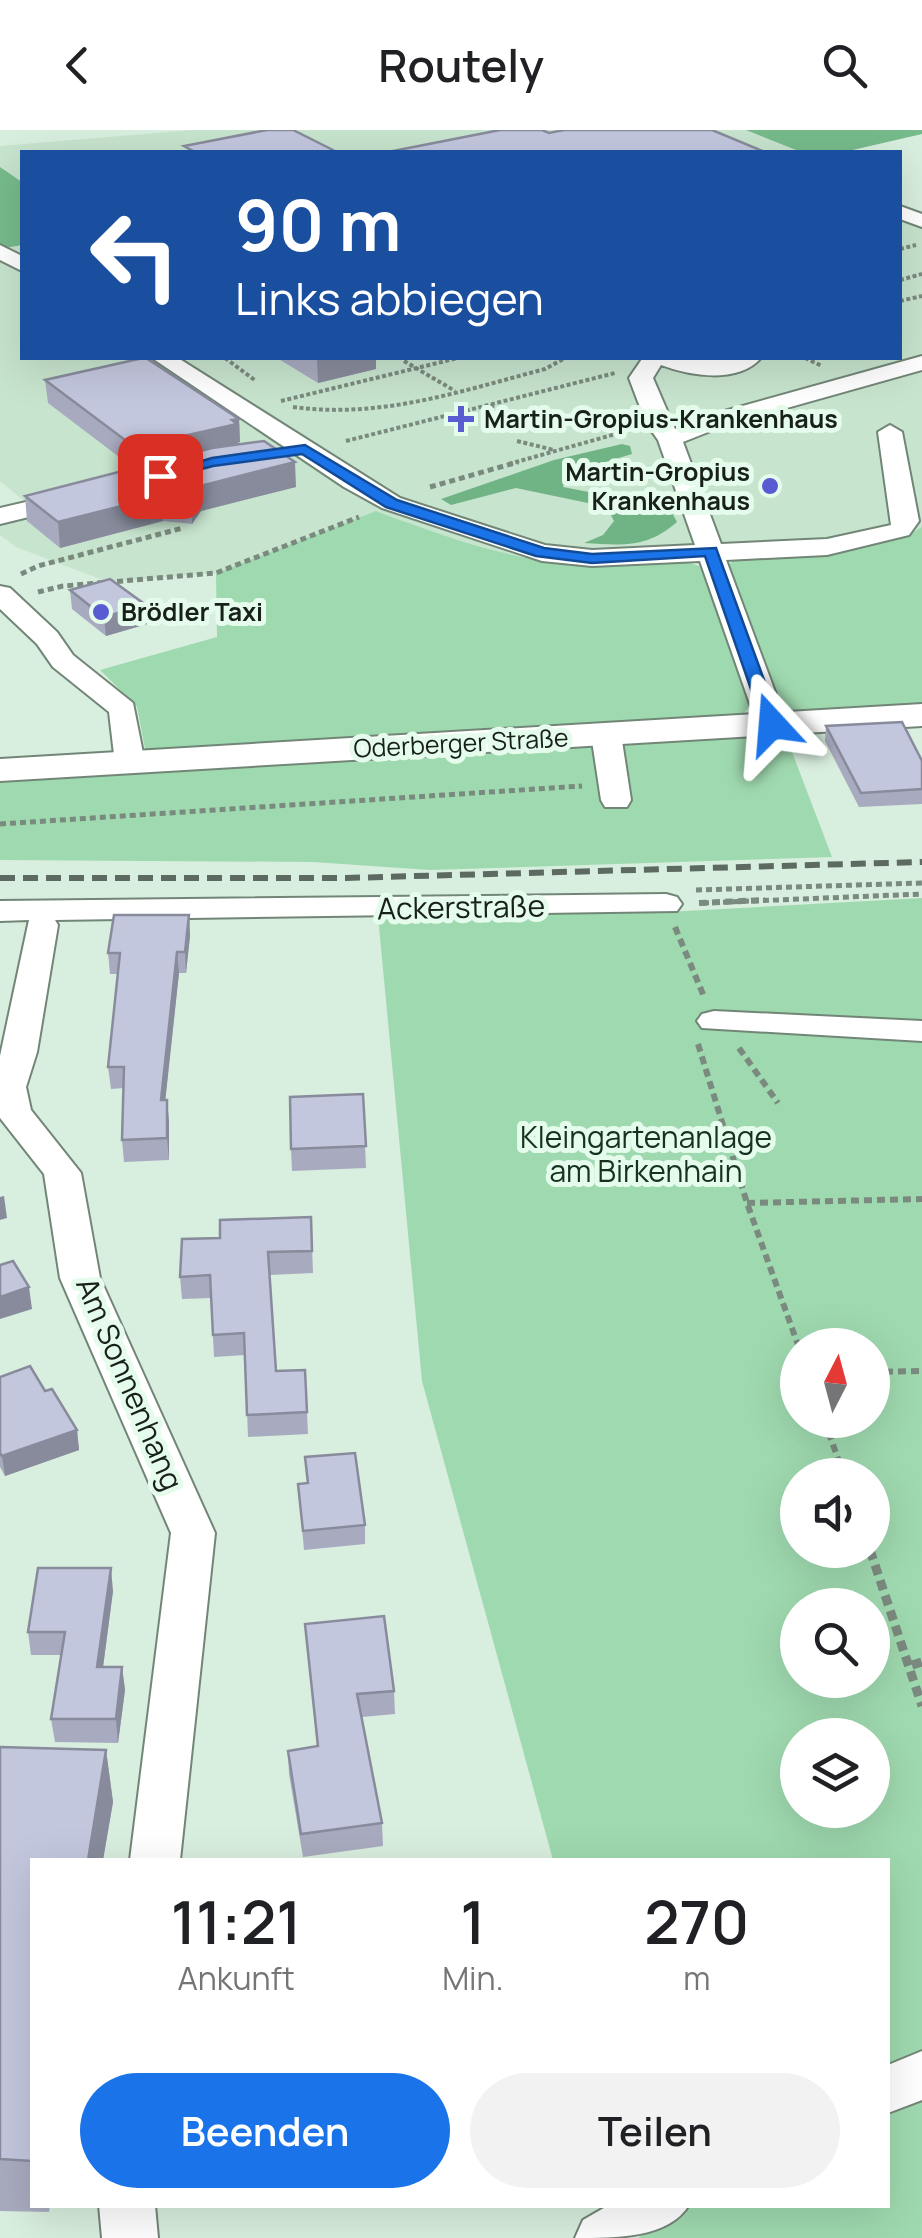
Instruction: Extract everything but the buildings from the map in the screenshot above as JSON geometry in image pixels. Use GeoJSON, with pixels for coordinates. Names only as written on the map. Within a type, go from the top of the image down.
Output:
{"type":"FeatureCollection","features":[{"type":"Feature","properties":{"kind":"main road","name":"Oderberger Straße"},"geometry":{"type":"LineString","coordinates":[[0,770],[922,715]]}},
{"type":"Feature","properties":{"kind":"street"},"geometry":{"type":"LineString","coordinates":[[166,360],[391,503],[542,553],[592,558],[827,548],[900,530],[906,520],[890,432]]}},
{"type":"Feature","properties":{"kind":"street"},"geometry":{"type":"LineString","coordinates":[[745,360],[731,366],[704,368],[657,360],[641,378],[658,423],[670,439],[772,724]]}},
{"type":"Feature","properties":{"kind":"street"},"geometry":{"type":"LineString","coordinates":[[670,439],[718,420],[922,364]]}},
{"type":"Feature","properties":{"kind":"street"},"geometry":{"type":"LineString","coordinates":[[268,454],[305,449]]}},
{"type":"Feature","properties":{"kind":"street"},"geometry":{"type":"LineString","coordinates":[[0,516],[96,494]]}},
{"type":"Feature","properties":{"kind":"street"},"geometry":{"type":"LineString","coordinates":[[6,586],[63,660],[122,709],[130,762]]}},
{"type":"Feature","properties":{"kind":"street"},"geometry":{"type":"LineString","coordinates":[[606,734],[615,792]]}},
{"type":"Feature","properties":{"kind":"street","name":"Ackerstraße"},"geometry":{"type":"LineString","coordinates":[[0,911],[666,904]]}},
{"type":"Feature","properties":{"kind":"street","name":"Am Sonnenhang"},"geometry":{"type":"LineString","coordinates":[[42,925],[19,1052],[8,1087],[13,1111],[62,1173],[80,1278],[193,1533],[155,1858]]}},
{"type":"Feature","properties":{"kind":"street"},"geometry":{"type":"LineString","coordinates":[[714,1022],[922,1031]]}},
{"type":"Feature","properties":{"kind":"street"},"geometry":{"type":"LineString","coordinates":[[890,2089],[922,2074]]}},
{"type":"Feature","properties":{"kind":"street"},"geometry":{"type":"LineString","coordinates":[[128,2208],[130,2238]]}},
{"type":"Feature","properties":{"kind":"street"},"geometry":{"type":"LineString","coordinates":[[603,2238],[655,2208]]}},
{"type":"Feature","properties":{"kind":"path"},"geometry":{"type":"LineString","coordinates":[[229,360],[280,401],[313,410],[357,412],[456,392],[546,369],[562,360]]}},
{"type":"Feature","properties":{"kind":"path"},"geometry":{"type":"LineString","coordinates":[[245,410],[450,360]]}},
{"type":"Feature","properties":{"kind":"path"},"geometry":{"type":"LineString","coordinates":[[305,449],[657,360]]}},
{"type":"Feature","properties":{"kind":"path"},"geometry":{"type":"LineString","coordinates":[[404,361],[456,392]]}},
{"type":"Feature","properties":{"kind":"path"},"geometry":{"type":"LineString","coordinates":[[492,404],[494,426]]}},
{"type":"Feature","properties":{"kind":"path"},"geometry":{"type":"LineString","coordinates":[[517,441],[556,450]]}},
{"type":"Feature","properties":{"kind":"path"},"geometry":{"type":"LineString","coordinates":[[6,586],[38,566],[183,528]]}},
{"type":"Feature","properties":{"kind":"path"},"geometry":{"type":"LineString","coordinates":[[0,824],[615,792]]}},
{"type":"Feature","properties":{"kind":"path"},"geometry":{"type":"LineString","coordinates":[[778,1103],[737,1044],[714,1022],[666,904],[922,894]]}},
{"type":"Feature","properties":{"kind":"path"},"geometry":{"type":"LineString","coordinates":[[714,1022],[696,1046],[792,1328]]}},
{"type":"Feature","properties":{"kind":"path"},"geometry":{"type":"LineString","coordinates":[[747,1203],[922,1199]]}},
{"type":"Feature","properties":{"kind":"path"},"geometry":{"type":"LineString","coordinates":[[890,1372],[922,1371]]}},
{"type":"Feature","properties":{"kind":"path"},"geometry":{"type":"LineString","coordinates":[[877,1568],[912,1665],[922,1706]]}},
{"type":"Feature","properties":{"kind":"path"},"geometry":{"type":"LineString","coordinates":[[912,1665],[922,1662]]}},
{"type":"Feature","properties":{"kind":"shaded area"},"geometry":{"type":"Polygon","coordinates":[[[192,130],[746,130],[796,150],[20,150],[20,181],[0,167],[0,146],[192,130]]]}},
{"type":"Feature","properties":{"kind":"shaded area"},"geometry":{"type":"Polygon","coordinates":[[[746,130],[922,130],[922,134],[853,150],[796,150],[746,130]]]}},
{"type":"Feature","properties":{"kind":"shaded area"},"geometry":{"type":"Polygon","coordinates":[[[0,167],[20,181],[20,245],[0,249],[0,167]]]}},
{"type":"Feature","properties":{"kind":"shaded area","name":"Martin-Gropius-Krankenhaus"},"geometry":{"type":"Polygon","coordinates":[[[902,207],[922,215],[922,527],[904,538],[871,547],[590,565],[486,552],[376,511],[216,573],[108,582],[16,547],[0,535],[0,512],[29,505],[0,481],[0,249],[20,245],[20,360],[902,360],[902,207]]]}},
{"type":"Feature","properties":{"kind":"shaded area"},"geometry":{"type":"Polygon","coordinates":[[[622,444],[630,446],[632,454],[568,473],[563,487],[635,501],[664,498],[677,522],[644,541],[584,543],[603,535],[614,521],[607,507],[516,488],[451,505],[441,499],[554,460],[622,444]]]}},
{"type":"Feature","properties":{"kind":"green space"},"geometry":{"type":"Polygon","coordinates":[[[376,511],[455,539],[534,559],[591,565],[663,560],[704,568],[752,703],[744,713],[729,719],[146,754],[137,707],[100,670],[217,637],[216,573],[376,511]]]}},
{"type":"Feature","properties":{"kind":"green space"},"geometry":{"type":"Polygon","coordinates":[[[922,527],[922,710],[829,717],[777,704],[728,566],[733,560],[756,554],[877,544],[922,527]]]}},
{"type":"Feature","properties":{"kind":"green space"},"geometry":{"type":"Polygon","coordinates":[[[784,731],[832,857],[430,870],[313,862],[0,860],[0,780],[784,731]]]}},
{"type":"Feature","properties":{"kind":"green space","name":"Kleingartenanlage am Birkenhain"},"geometry":{"type":"Polygon","coordinates":[[[922,898],[922,2065],[890,2077],[890,1858],[552,1858],[422,1381],[378,916],[667,912],[922,898]]]}},
{"type":"Feature","properties":{"kind":"green space"},"geometry":{"type":"Polygon","coordinates":[[[922,2074],[922,2238],[638,2238],[682,2208],[890,2208],[890,2089],[922,2074]]]}},
{"type":"Feature","properties":{"kind":"railway"},"geometry":{"type":"LineString","coordinates":[[0,878],[346,878],[922,862]]}},
{"type":"Feature","properties":{"kind":"place","name":"Martin-Gropius-Krankenhaus"},"geometry":{"type":"Point","coordinates":[461,419]}},
{"type":"Feature","properties":{"kind":"place","name":"Martin-Gropius Krankenhaus"},"geometry":{"type":"Point","coordinates":[770,486]}},
{"type":"Feature","properties":{"kind":"place","name":"Brödler Taxi"},"geometry":{"type":"Point","coordinates":[101,612]}},
{"type":"Feature","properties":{"kind":"route"},"geometry":{"type":"LineString","coordinates":[[160,476],[212,462],[305,449],[391,503],[542,553],[592,558],[711,551],[772,724]]}}]}
